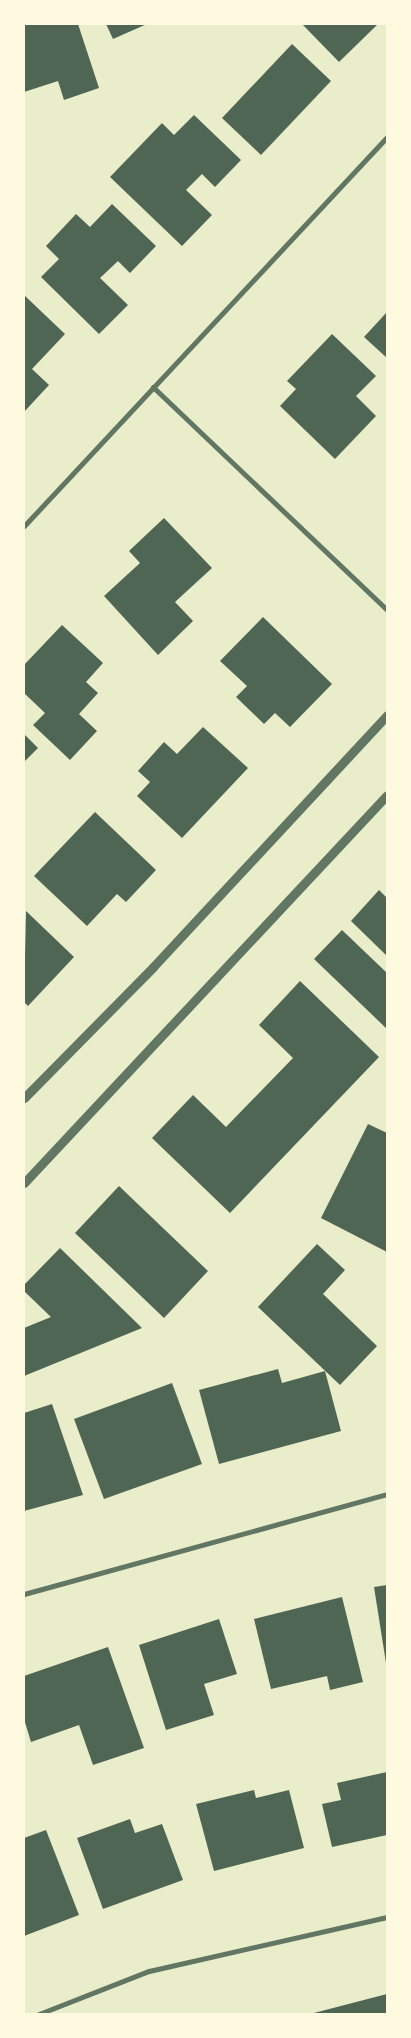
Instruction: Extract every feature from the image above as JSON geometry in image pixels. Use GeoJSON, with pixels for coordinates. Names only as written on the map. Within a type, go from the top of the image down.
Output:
{"type":"FeatureCollection","features":[{"type":"Feature","properties":{"kind":"street"},"geometry":{"type":"LineString","coordinates":[[24,526],[387,137]]}},
{"type":"Feature","properties":{"kind":"street"},"geometry":{"type":"LineString","coordinates":[[153,387],[387,610]]}},
{"type":"Feature","properties":{"kind":"street"},"geometry":{"type":"LineString","coordinates":[[24,1098],[153,967],[387,714]]}},
{"type":"Feature","properties":{"kind":"street"},"geometry":{"type":"LineString","coordinates":[[24,1183],[387,795]]}},
{"type":"Feature","properties":{"kind":"street"},"geometry":{"type":"LineString","coordinates":[[24,1594],[387,1494]]}},
{"type":"Feature","properties":{"kind":"street"},"geometry":{"type":"LineString","coordinates":[[39,2014],[149,1971],[387,1917]]}},
{"type":"Feature","properties":{"kind":"building"},"geometry":{"type":"Polygon","coordinates":[[[24,24],[78,24],[99,88],[64,100],[58,81],[24,92],[24,24]]]}},
{"type":"Feature","properties":{"kind":"building"},"geometry":{"type":"Polygon","coordinates":[[[106,24],[147,24],[113,39],[106,24]]]}},
{"type":"Feature","properties":{"kind":"building"},"geometry":{"type":"Polygon","coordinates":[[[302,24],[378,24],[339,62],[302,24]]]}},
{"type":"Feature","properties":{"kind":"building"},"geometry":{"type":"Polygon","coordinates":[[[292,44],[331,81],[261,155],[222,118],[292,44]]]}},
{"type":"Feature","properties":{"kind":"building"},"geometry":{"type":"Polygon","coordinates":[[[194,115],[241,160],[215,187],[202,174],[186,190],[212,215],[182,246],[110,177],[162,123],[174,135],[194,115]]]}},
{"type":"Feature","properties":{"kind":"building"},"geometry":{"type":"Polygon","coordinates":[[[112,204],[156,246],[130,273],[118,261],[100,278],[128,305],[99,334],[41,277],[59,259],[46,246],[76,214],[90,227],[112,204]]]}},
{"type":"Feature","properties":{"kind":"building"},"geometry":{"type":"Polygon","coordinates":[[[24,295],[65,334],[32,369],[49,385],[24,412],[24,295]]]}},
{"type":"Feature","properties":{"kind":"building"},"geometry":{"type":"Polygon","coordinates":[[[387,312],[387,358],[364,337],[387,312]]]}},
{"type":"Feature","properties":{"kind":"building"},"geometry":{"type":"Polygon","coordinates":[[[332,334],[376,376],[356,396],[376,416],[335,459],[280,406],[296,389],[287,381],[332,334]]]}},
{"type":"Feature","properties":{"kind":"building"},"geometry":{"type":"Polygon","coordinates":[[[164,518],[212,568],[175,602],[193,621],[158,655],[104,596],[140,563],[129,551],[164,518]]]}},
{"type":"Feature","properties":{"kind":"building"},"geometry":{"type":"Polygon","coordinates":[[[263,617],[332,684],[290,727],[275,713],[264,724],[236,697],[247,686],[220,661],[263,617]]]}},
{"type":"Feature","properties":{"kind":"building"},"geometry":{"type":"Polygon","coordinates":[[[62,625],[103,663],[86,682],[98,693],[79,714],[97,731],[70,760],[33,725],[45,713],[24,693],[24,665],[62,625]]]}},
{"type":"Feature","properties":{"kind":"building"},"geometry":{"type":"Polygon","coordinates":[[[203,727],[248,768],[182,838],[137,796],[150,782],[138,771],[164,742],[177,754],[203,727]]]}},
{"type":"Feature","properties":{"kind":"building"},"geometry":{"type":"Polygon","coordinates":[[[24,734],[38,748],[24,762],[24,734]]]}},
{"type":"Feature","properties":{"kind":"building"},"geometry":{"type":"Polygon","coordinates":[[[95,812],[156,870],[126,902],[117,894],[87,926],[34,876],[95,812]]]}},
{"type":"Feature","properties":{"kind":"building"},"geometry":{"type":"Polygon","coordinates":[[[379,890],[387,898],[387,956],[351,921],[379,890]]]}},
{"type":"Feature","properties":{"kind":"building"},"geometry":{"type":"Polygon","coordinates":[[[26,911],[74,957],[28,1006],[24,1002],[26,911]]]}},
{"type":"Feature","properties":{"kind":"building"},"geometry":{"type":"Polygon","coordinates":[[[342,930],[387,973],[387,1029],[314,959],[342,930]]]}},
{"type":"Feature","properties":{"kind":"building"},"geometry":{"type":"Polygon","coordinates":[[[300,981],[379,1057],[230,1213],[152,1138],[193,1095],[226,1127],[293,1058],[259,1025],[300,981]]]}},
{"type":"Feature","properties":{"kind":"building"},"geometry":{"type":"Polygon","coordinates":[[[368,1124],[387,1133],[387,1252],[321,1218],[368,1124]]]}},
{"type":"Feature","properties":{"kind":"building"},"geometry":{"type":"Polygon","coordinates":[[[119,1186],[208,1271],[164,1318],[75,1233],[119,1186]]]}},
{"type":"Feature","properties":{"kind":"building"},"geometry":{"type":"Polygon","coordinates":[[[317,1244],[345,1270],[323,1294],[377,1346],[340,1385],[258,1307],[317,1244]]]}},
{"type":"Feature","properties":{"kind":"building"},"geometry":{"type":"Polygon","coordinates":[[[60,1248],[142,1328],[24,1376],[24,1328],[51,1317],[24,1291],[24,1285],[60,1248]]]}},
{"type":"Feature","properties":{"kind":"building"},"geometry":{"type":"Polygon","coordinates":[[[278,1369],[282,1383],[325,1371],[341,1431],[219,1464],[199,1390],[278,1369]]]}},
{"type":"Feature","properties":{"kind":"building"},"geometry":{"type":"Polygon","coordinates":[[[172,1383],[202,1464],[104,1499],[74,1419],[172,1383]]]}},
{"type":"Feature","properties":{"kind":"building"},"geometry":{"type":"Polygon","coordinates":[[[52,1404],[83,1495],[24,1511],[24,1413],[52,1404]]]}},
{"type":"Feature","properties":{"kind":"building"},"geometry":{"type":"Polygon","coordinates":[[[387,1585],[387,1663],[386,1663],[374,1587],[387,1585]]]}},
{"type":"Feature","properties":{"kind":"building"},"geometry":{"type":"Polygon","coordinates":[[[342,1597],[363,1682],[330,1690],[327,1676],[271,1689],[254,1619],[342,1597]]]}},
{"type":"Feature","properties":{"kind":"building"},"geometry":{"type":"Polygon","coordinates":[[[219,1619],[237,1674],[204,1684],[214,1715],[166,1730],[139,1645],[219,1619]]]}},
{"type":"Feature","properties":{"kind":"building"},"geometry":{"type":"Polygon","coordinates":[[[108,1647],[144,1748],[93,1765],[79,1725],[31,1742],[24,1719],[24,1676],[108,1647]]]}},
{"type":"Feature","properties":{"kind":"building"},"geometry":{"type":"Polygon","coordinates":[[[387,1772],[387,1835],[332,1847],[322,1804],[341,1800],[337,1783],[387,1772]]]}},
{"type":"Feature","properties":{"kind":"building"},"geometry":{"type":"Polygon","coordinates":[[[254,1790],[256,1798],[289,1790],[304,1848],[214,1871],[196,1804],[254,1790]]]}},
{"type":"Feature","properties":{"kind":"building"},"geometry":{"type":"Polygon","coordinates":[[[130,1819],[135,1833],[162,1824],[183,1880],[103,1909],[77,1838],[130,1819]]]}},
{"type":"Feature","properties":{"kind":"building"},"geometry":{"type":"Polygon","coordinates":[[[46,1830],[79,1915],[24,1936],[24,1838],[46,1830]]]}},
{"type":"Feature","properties":{"kind":"building"},"geometry":{"type":"Polygon","coordinates":[[[387,1994],[387,2014],[310,2014],[387,1994]]]}}]}
